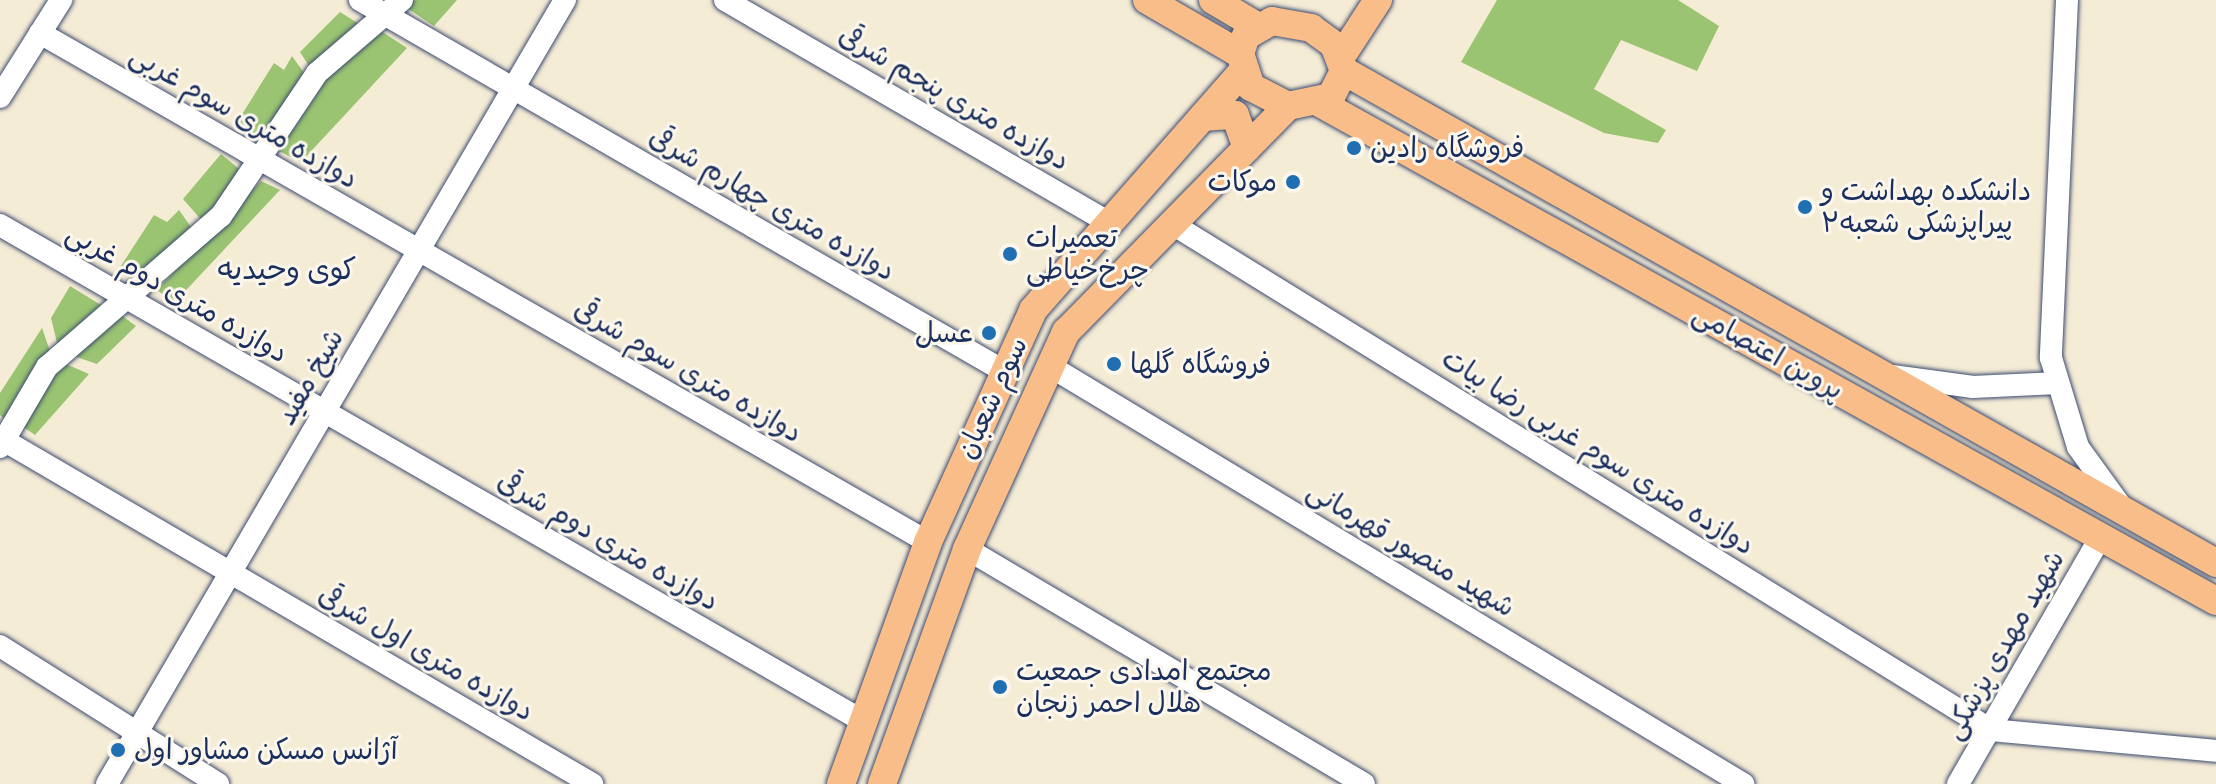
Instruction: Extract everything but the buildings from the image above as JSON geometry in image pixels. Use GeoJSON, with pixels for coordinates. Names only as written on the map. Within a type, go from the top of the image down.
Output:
{"type":"FeatureCollection","features":[{"type":"Feature","properties":{"kind":"main road"},"geometry":{"type":"LineString","coordinates":[[1147,0],[1241,63],[1251,87],[1288,106],[1320,103],[1340,86],[1342,64],[1378,0]]}},
{"type":"Feature","properties":{"kind":"main road"},"geometry":{"type":"LineString","coordinates":[[1213,0],[1257,26]]}},
{"type":"Feature","properties":{"kind":"main road"},"geometry":{"type":"LineString","coordinates":[[1241,63],[1257,26],[1298,11],[1323,36],[1342,64]]}},
{"type":"Feature","properties":{"kind":"main road","name":"سوم شعبان"},"geometry":{"type":"LineString","coordinates":[[841,784],[928,542],[1002,370],[1033,310],[1203,117],[1241,63]]}},
{"type":"Feature","properties":{"kind":"main road","name":"پروین اعتصامی"},"geometry":{"type":"LineString","coordinates":[[1342,64],[2216,563]]}},
{"type":"Feature","properties":{"kind":"main road","name":"پروین اعتصامی"},"geometry":{"type":"LineString","coordinates":[[1320,103],[2216,601]]}},
{"type":"Feature","properties":{"kind":"main road","name":"سوم شعبان"},"geometry":{"type":"LineString","coordinates":[[882,784],[967,549],[1048,365],[1106,286],[1174,225],[1288,106]]}},
{"type":"Feature","properties":{"kind":"main road"},"geometry":{"type":"LineString","coordinates":[[1203,117],[1235,115],[1247,148]]}},
{"type":"Feature","properties":{"kind":"street"},"geometry":{"type":"LineString","coordinates":[[0,97],[8,69],[40,33],[61,0]]}},
{"type":"Feature","properties":{"kind":"street","name":"دوازده متری چهارم شرقی"},"geometry":{"type":"LineString","coordinates":[[360,0],[394,8],[513,90],[1002,370]]}},
{"type":"Feature","properties":{"kind":"street","name":"شیخ مفید"},"geometry":{"type":"LineString","coordinates":[[107,784],[565,0]]}},
{"type":"Feature","properties":{"kind":"street","name":"دوازده متری پنجم شرقی"},"geometry":{"type":"LineString","coordinates":[[725,0],[1111,224]]}},
{"type":"Feature","properties":{"kind":"street"},"geometry":{"type":"LineString","coordinates":[[2067,0],[2050,319],[2058,383],[2078,447],[2127,513]]}},
{"type":"Feature","properties":{"kind":"street"},"geometry":{"type":"LineString","coordinates":[[2,442],[47,367],[123,297],[180,258],[262,162],[317,73],[394,8]]}},
{"type":"Feature","properties":{"kind":"street","name":"دوازده متری سوم غربی"},"geometry":{"type":"LineString","coordinates":[[40,33],[418,252]]}},
{"type":"Feature","properties":{"kind":"street","name":"دوازده متری دوم غربی"},"geometry":{"type":"LineString","coordinates":[[0,225],[324,414]]}},
{"type":"Feature","properties":{"kind":"street","name":"دوازده متری سوم غربی رضا بیات"},"geometry":{"type":"LineString","coordinates":[[1174,225],[1991,730]]}},
{"type":"Feature","properties":{"kind":"street","name":"دوازده متری سوم شرقی"},"geometry":{"type":"LineString","coordinates":[[418,252],[928,542]]}},
{"type":"Feature","properties":{"kind":"street","name":"شهید منصور قهرمانی"},"geometry":{"type":"LineString","coordinates":[[1048,365],[1743,784]]}},
{"type":"Feature","properties":{"kind":"street"},"geometry":{"type":"LineString","coordinates":[[1883,375],[1973,387],[2058,383]]}},
{"type":"Feature","properties":{"kind":"street","name":"دوازده متری دوم شرقی"},"geometry":{"type":"LineString","coordinates":[[324,414],[863,721]]}},
{"type":"Feature","properties":{"kind":"street","name":"دوازده متری اول شرقی"},"geometry":{"type":"LineString","coordinates":[[2,442],[592,784]]}},
{"type":"Feature","properties":{"kind":"street","name":"شهید مهدی پزشکی"},"geometry":{"type":"LineString","coordinates":[[1958,784],[2101,536]]}},
{"type":"Feature","properties":{"kind":"street"},"geometry":{"type":"LineString","coordinates":[[967,549],[1364,784]]}},
{"type":"Feature","properties":{"kind":"street"},"geometry":{"type":"LineString","coordinates":[[0,646],[218,784]]}},
{"type":"Feature","properties":{"kind":"street"},"geometry":{"type":"LineString","coordinates":[[1991,730],[2216,751]]}},
{"type":"Feature","properties":{"kind":"green space"},"geometry":{"type":"Polygon","coordinates":[[[415,0],[457,0],[434,26],[407,8],[415,0]]]}},
{"type":"Feature","properties":{"kind":"green space"},"geometry":{"type":"Polygon","coordinates":[[[1497,0],[1678,0],[1719,26],[1697,71],[1621,40],[1594,89],[1666,130],[1658,143],[1604,133],[1461,62],[1497,0]]]}},
{"type":"Feature","properties":{"kind":"green space"},"geometry":{"type":"Polygon","coordinates":[[[340,12],[364,27],[311,69],[300,52],[340,12]]]}},
{"type":"Feature","properties":{"kind":"green space"},"geometry":{"type":"Polygon","coordinates":[[[381,31],[407,48],[301,162],[279,151],[334,68],[381,31]]]}},
{"type":"Feature","properties":{"kind":"green space"},"geometry":{"type":"Polygon","coordinates":[[[292,56],[307,77],[266,142],[236,124],[274,63],[284,70],[292,56]]]}},
{"type":"Feature","properties":{"kind":"green space"},"geometry":{"type":"Polygon","coordinates":[[[221,154],[244,173],[204,223],[183,199],[221,154]]]}},
{"type":"Feature","properties":{"kind":"green space"},"geometry":{"type":"Polygon","coordinates":[[[261,181],[280,190],[174,303],[157,290],[261,181]]]}},
{"type":"Feature","properties":{"kind":"green space"},"geometry":{"type":"Polygon","coordinates":[[[179,210],[196,234],[134,280],[117,272],[154,215],[167,222],[179,210]]]}},
{"type":"Feature","properties":{"kind":"green space"},"geometry":{"type":"Polygon","coordinates":[[[70,286],[101,305],[58,347],[51,318],[70,286]]]}},
{"type":"Feature","properties":{"kind":"green space"},"geometry":{"type":"Polygon","coordinates":[[[117,312],[136,326],[97,364],[68,354],[117,312]]]}},
{"type":"Feature","properties":{"kind":"green space"},"geometry":{"type":"Polygon","coordinates":[[[42,328],[51,354],[9,423],[0,415],[0,393],[42,328]]]}},
{"type":"Feature","properties":{"kind":"green space"},"geometry":{"type":"Polygon","coordinates":[[[61,362],[89,374],[35,435],[22,426],[61,362]]]}},
{"type":"Feature","properties":{"kind":"place","name":"فروشگاه رادین"},"geometry":{"type":"Point","coordinates":[1354,148]}},
{"type":"Feature","properties":{"kind":"place","name":"موکات"},"geometry":{"type":"Point","coordinates":[1293,182]}},
{"type":"Feature","properties":{"kind":"place","name":"دانشکده بهداشت و پیراپزشکى شعبه۲"},"geometry":{"type":"Point","coordinates":[1805,207]}},
{"type":"Feature","properties":{"kind":"place","name":"تعمیرات چرخ‌خیاطی"},"geometry":{"type":"Point","coordinates":[1010,254]}},
{"type":"Feature","properties":{"kind":"place","name":"عسل"},"geometry":{"type":"Point","coordinates":[989,333]}},
{"type":"Feature","properties":{"kind":"place","name":"فروشگاه گلها"},"geometry":{"type":"Point","coordinates":[1114,364]}},
{"type":"Feature","properties":{"kind":"place","name":"مجتمع امدادی جمعیت هلال احمر زنجان"},"geometry":{"type":"Point","coordinates":[1000,687]}},
{"type":"Feature","properties":{"kind":"place","name":"آژانس مسکن مشاور اول"},"geometry":{"type":"Point","coordinates":[118,750]}},
{"type":"Feature","properties":{"kind":"district","name":"کوی وحیدیه"},"geometry":{"type":"Point","coordinates":[287,269]}}]}
